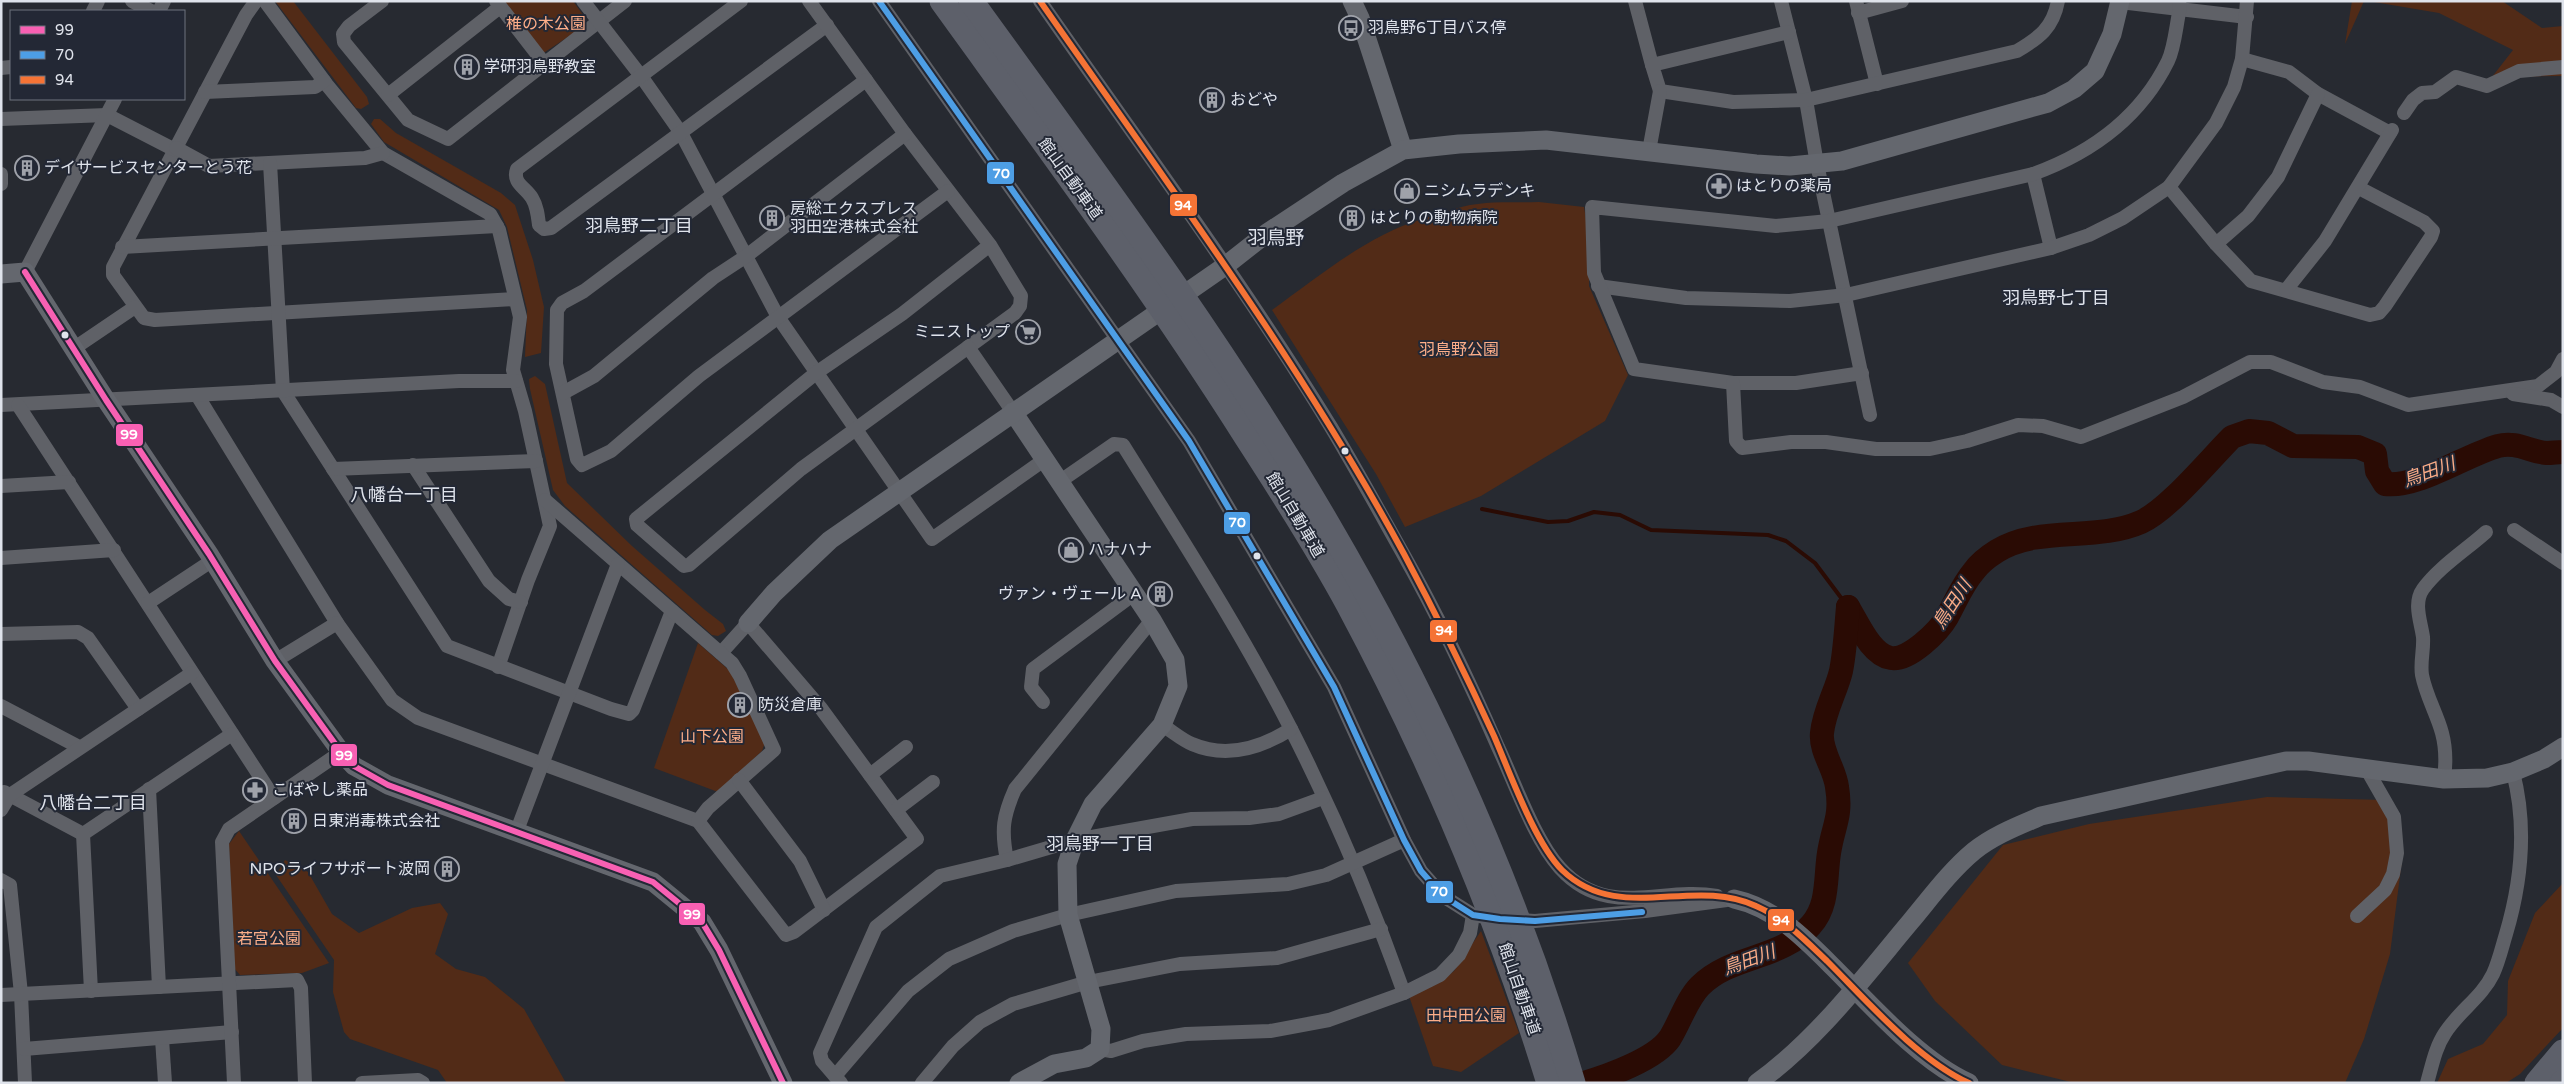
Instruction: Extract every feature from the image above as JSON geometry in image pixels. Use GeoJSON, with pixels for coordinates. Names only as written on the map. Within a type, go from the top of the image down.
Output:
{"type":"FeatureCollection","features":[{"type":"Feature","properties":{"kind":"highway","name":"館山自動車道"},"geometry":{"type":"LineString","coordinates":[[942,1],[1091,208],[1202,368],[1347,602],[1538,971],[1574,1083]]}},
{"type":"Feature","properties":{"kind":"highway","name":"館山自動車道"},"geometry":{"type":"LineString","coordinates":[[971,1],[1108,190],[1197,320],[1326,520],[1418,690],[1489,877],[1549,1083]]}},
{"type":"Feature","properties":{"kind":"highway"},"geometry":{"type":"LineString","coordinates":[[2537,1083],[2563,1052]]}},
{"type":"Feature","properties":{"kind":"street"},"geometry":{"type":"LineString","coordinates":[[132,1],[150,10]]}},
{"type":"Feature","properties":{"kind":"street"},"geometry":{"type":"LineString","coordinates":[[256,1],[246,15],[113,267],[113,275],[144,318],[155,320],[515,298]]}},
{"type":"Feature","properties":{"kind":"street"},"geometry":{"type":"LineString","coordinates":[[265,1],[324,81],[383,153],[490,214],[497,226],[520,317],[513,370],[536,460],[550,526],[498,667]]}},
{"type":"Feature","properties":{"kind":"street"},"geometry":{"type":"LineString","coordinates":[[382,1],[350,26],[344,34],[344,42],[408,120],[448,139],[625,1]]}},
{"type":"Feature","properties":{"kind":"street"},"geometry":{"type":"LineString","coordinates":[[583,1],[641,76],[681,133],[715,195],[744,257],[778,317],[932,539],[1044,460]]}},
{"type":"Feature","properties":{"kind":"street"},"geometry":{"type":"LineString","coordinates":[[741,1],[517,169],[514,175],[516,181],[532,198],[538,214],[539,225],[544,229],[551,228],[827,25]]}},
{"type":"Feature","properties":{"kind":"street"},"geometry":{"type":"LineString","coordinates":[[809,1],[905,134],[990,245],[1021,296],[1020,306],[1015,313],[801,469],[689,565],[684,566],[637,525],[636,519],[816,374],[902,314],[990,245]]}},
{"type":"Feature","properties":{"kind":"street"},"geometry":{"type":"LineString","coordinates":[[879,1],[1189,441],[1334,687],[1404,840],[1421,871],[1443,896],[1473,915],[1535,921],[1645,911],[1734,899]]}},
{"type":"Feature","properties":{"kind":"street"},"geometry":{"type":"LineString","coordinates":[[1040,1],[1225,266],[1331,427],[1403,553],[1470,683],[1536,831],[1560,868],[1584,888],[1604,895],[1642,900],[1686,894],[1707,894],[1751,903],[1790,926],[1895,1028],[1933,1060],[1955,1076],[1969,1083]]}},
{"type":"Feature","properties":{"kind":"street"},"geometry":{"type":"LineString","coordinates":[[1352,1],[1404,150]]}},
{"type":"Feature","properties":{"kind":"street"},"geometry":{"type":"LineString","coordinates":[[1636,1],[1660,91],[1649,151]]}},
{"type":"Feature","properties":{"kind":"street"},"geometry":{"type":"LineString","coordinates":[[1781,1],[1806,100],[1817,164],[1870,415]]}},
{"type":"Feature","properties":{"kind":"street"},"geometry":{"type":"LineString","coordinates":[[1877,84],[1857,7],[1902,1]]}},
{"type":"Feature","properties":{"kind":"street"},"geometry":{"type":"LineString","coordinates":[[1660,91],[1733,102],[1806,100],[1877,84],[2017,51],[2041,37],[2052,21],[2058,1]]}},
{"type":"Feature","properties":{"kind":"street"},"geometry":{"type":"LineString","coordinates":[[721,653],[774,593],[830,540],[1225,266],[1290,218],[1343,183],[1404,150],[1459,144],[1546,140],[1752,164],[1790,166],[1842,161],[1994,120],[2062,97],[2095,71],[2112,34],[2120,1],[2179,5],[2248,17]]}},
{"type":"Feature","properties":{"kind":"street"},"geometry":{"type":"LineString","coordinates":[[1598,286],[1686,298],[1790,301],[1846,295],[2051,248],[2089,236],[2123,218],[2169,187],[2216,123],[2234,87],[2242,59],[2248,17],[2247,1]]}},
{"type":"Feature","properties":{"kind":"street"},"geometry":{"type":"LineString","coordinates":[[388,95],[498,4],[544,63]]}},
{"type":"Feature","properties":{"kind":"street"},"geometry":{"type":"LineString","coordinates":[[1862,373],[1796,383],[1733,383],[1634,369],[1594,273],[1592,207],[1776,226],[1829,221],[2033,174],[2060,164],[2101,142],[2137,109],[2169,60],[2179,5]]}},
{"type":"Feature","properties":{"kind":"street"},"geometry":{"type":"LineString","coordinates":[[1652,65],[1789,32]]}},
{"type":"Feature","properties":{"kind":"street"},"geometry":{"type":"LineString","coordinates":[[2242,59],[2289,72],[2318,94],[2391,132],[2359,188],[2325,241],[2286,290]]}},
{"type":"Feature","properties":{"kind":"street"},"geometry":{"type":"LineString","coordinates":[[2404,113],[2413,100],[2422,93],[2435,92],[2456,76],[2487,86],[2519,71],[2563,67]]}},
{"type":"Feature","properties":{"kind":"street"},"geometry":{"type":"LineString","coordinates":[[866,80],[584,292],[562,303],[557,310],[556,364],[577,459],[582,465],[611,451],[699,376],[948,191]]}},
{"type":"Feature","properties":{"kind":"street"},"geometry":{"type":"LineString","coordinates":[[205,92],[315,87],[324,81]]}},
{"type":"Feature","properties":{"kind":"street"},"geometry":{"type":"LineString","coordinates":[[2216,244],[2248,216],[2278,177],[2318,94]]}},
{"type":"Feature","properties":{"kind":"street"},"geometry":{"type":"LineString","coordinates":[[25,272],[114,100]]}},
{"type":"Feature","properties":{"kind":"street"},"geometry":{"type":"LineString","coordinates":[[1,119],[107,115],[209,166],[365,158],[383,153]]}},
{"type":"Feature","properties":{"kind":"street"},"geometry":{"type":"LineString","coordinates":[[563,393],[594,376],[713,278],[744,257],[905,134]]}},
{"type":"Feature","properties":{"kind":"street"},"geometry":{"type":"LineString","coordinates":[[270,163],[283,391],[447,646],[498,667],[629,714],[633,710],[672,612]]}},
{"type":"Feature","properties":{"kind":"street"},"geometry":{"type":"LineString","coordinates":[[1,174],[1,184]]}},
{"type":"Feature","properties":{"kind":"street"},"geometry":{"type":"LineString","coordinates":[[2033,174],[2051,248]]}},
{"type":"Feature","properties":{"kind":"street"},"geometry":{"type":"LineString","coordinates":[[2169,187],[2216,244],[2251,281],[2370,315],[2379,313],[2385,306],[2431,237],[2432,231],[2424,222],[2359,188]]}},
{"type":"Feature","properties":{"kind":"street"},"geometry":{"type":"LineString","coordinates":[[122,247],[497,226]]}},
{"type":"Feature","properties":{"kind":"street"},"geometry":{"type":"LineString","coordinates":[[1,274],[25,272]]}},
{"type":"Feature","properties":{"kind":"street"},"geometry":{"type":"LineString","coordinates":[[25,272],[106,400],[213,560],[275,661],[341,752],[354,766],[371,778],[653,882],[702,922],[719,950],[782,1083]]}},
{"type":"Feature","properties":{"kind":"street"},"geometry":{"type":"LineString","coordinates":[[73,349],[135,307]]}},
{"type":"Feature","properties":{"kind":"street"},"geometry":{"type":"LineString","coordinates":[[968,347],[1152,620],[1175,660],[1178,686],[1162,725],[1093,804],[1075,840],[1067,864],[1068,915],[1100,1030],[1100,1049]]}},
{"type":"Feature","properties":{"kind":"street"},"geometry":{"type":"LineString","coordinates":[[1733,383],[1736,441],[1742,448],[1791,442],[1826,442],[1876,449],[1930,449],[1967,441],[2018,425],[2043,426],[2080,437],[2183,397],[2250,362],[2271,362],[2323,382],[2360,387],[2408,405],[2538,386],[2556,372],[2563,359]]}},
{"type":"Feature","properties":{"kind":"street"},"geometry":{"type":"LineString","coordinates":[[1,405],[459,381],[516,381]]}},
{"type":"Feature","properties":{"kind":"street"},"geometry":{"type":"LineString","coordinates":[[2500,392],[2551,400],[2563,407]]}},
{"type":"Feature","properties":{"kind":"street"},"geometry":{"type":"LineString","coordinates":[[196,395],[337,623],[392,700],[418,718],[698,821],[786,935],[794,932],[917,839],[820,707],[748,622]]}},
{"type":"Feature","properties":{"kind":"street"},"geometry":{"type":"LineString","coordinates":[[18,404],[274,798]]}},
{"type":"Feature","properties":{"kind":"street"},"geometry":{"type":"LineString","coordinates":[[1059,482],[1114,444],[1123,445],[1211,584],[1291,729],[1324,798],[1381,929],[1404,993]]}},
{"type":"Feature","properties":{"kind":"street"},"geometry":{"type":"LineString","coordinates":[[333,469],[536,460]]}},
{"type":"Feature","properties":{"kind":"street"},"geometry":{"type":"LineString","coordinates":[[413,465],[489,581],[509,599],[521,602]]}},
{"type":"Feature","properties":{"kind":"street"},"geometry":{"type":"LineString","coordinates":[[1,486],[68,482]]}},
{"type":"Feature","properties":{"kind":"street"},"geometry":{"type":"LineString","coordinates":[[545,500],[721,653],[732,663],[740,676],[774,750],[708,808],[698,821]]}},
{"type":"Feature","properties":{"kind":"street"},"geometry":{"type":"LineString","coordinates":[[2514,530],[2563,564]]}},
{"type":"Feature","properties":{"kind":"street"},"geometry":{"type":"LineString","coordinates":[[2444,779],[2446,761],[2443,735],[2422,676],[2421,661],[2424,645],[2418,615],[2419,598],[2422,590],[2431,580],[2486,532]]}},
{"type":"Feature","properties":{"kind":"street"},"geometry":{"type":"LineString","coordinates":[[1,558],[114,550]]}},
{"type":"Feature","properties":{"kind":"street"},"geometry":{"type":"LineString","coordinates":[[148,603],[213,560]]}},
{"type":"Feature","properties":{"kind":"street"},"geometry":{"type":"LineString","coordinates":[[516,833],[618,564]]}},
{"type":"Feature","properties":{"kind":"street"},"geometry":{"type":"LineString","coordinates":[[1043,702],[1031,687],[1033,669],[1134,594]]}},
{"type":"Feature","properties":{"kind":"street"},"geometry":{"type":"LineString","coordinates":[[1007,860],[1002,836],[1005,812],[1015,789],[1152,620]]}},
{"type":"Feature","properties":{"kind":"street"},"geometry":{"type":"LineString","coordinates":[[275,661],[337,623]]}},
{"type":"Feature","properties":{"kind":"street"},"geometry":{"type":"LineString","coordinates":[[1,634],[78,632],[88,638],[138,709]]}},
{"type":"Feature","properties":{"kind":"street"},"geometry":{"type":"LineString","coordinates":[[1,810],[5,793],[192,673]]}},
{"type":"Feature","properties":{"kind":"street"},"geometry":{"type":"LineString","coordinates":[[1,706],[79,747]]}},
{"type":"Feature","properties":{"kind":"street"},"geometry":{"type":"LineString","coordinates":[[1162,725],[1191,744],[1213,750],[1245,751],[1270,743],[1291,729]]}},
{"type":"Feature","properties":{"kind":"street"},"geometry":{"type":"LineString","coordinates":[[83,834],[232,734]]}},
{"type":"Feature","properties":{"kind":"street"},"geometry":{"type":"LineString","coordinates":[[870,775],[906,747]]}},
{"type":"Feature","properties":{"kind":"street"},"geometry":{"type":"LineString","coordinates":[[1757,1083],[1800,1046],[1855,988],[1951,872],[1987,842],[2019,825],[2041,816],[2270,764],[2308,761],[2444,779],[2486,778],[2513,772],[2544,759],[2563,747]]}},
{"type":"Feature","properties":{"kind":"street"},"geometry":{"type":"LineString","coordinates":[[234,1083],[222,842],[228,829],[341,752]]}},
{"type":"Feature","properties":{"kind":"street"},"geometry":{"type":"LineString","coordinates":[[2357,916],[2385,890],[2394,874],[2397,853],[2394,816],[2366,768]]}},
{"type":"Feature","properties":{"kind":"street"},"geometry":{"type":"LineString","coordinates":[[2427,1083],[2437,1048],[2445,1033],[2473,1002],[2493,974],[2511,917],[2520,874],[2522,846],[2520,798],[2513,772]]}},
{"type":"Feature","properties":{"kind":"street"},"geometry":{"type":"LineString","coordinates":[[739,780],[800,861],[824,910]]}},
{"type":"Feature","properties":{"kind":"street"},"geometry":{"type":"LineString","coordinates":[[896,810],[933,782]]}},
{"type":"Feature","properties":{"kind":"street"},"geometry":{"type":"LineString","coordinates":[[149,789],[159,987]]}},
{"type":"Feature","properties":{"kind":"street"},"geometry":{"type":"LineString","coordinates":[[5,793],[83,834]]}},
{"type":"Feature","properties":{"kind":"street"},"geometry":{"type":"LineString","coordinates":[[1324,798],[1279,814],[1249,818],[1192,820],[1075,840],[1007,860],[940,876],[876,927],[820,1053],[822,1061],[838,1079],[908,991],[949,959],[1013,930],[1176,890],[1288,884],[1326,875],[1404,840]]}},
{"type":"Feature","properties":{"kind":"street"},"geometry":{"type":"LineString","coordinates":[[83,834],[90,991]]}},
{"type":"Feature","properties":{"kind":"street"},"geometry":{"type":"LineString","coordinates":[[1,880],[10,885],[21,994],[25,1083]]}},
{"type":"Feature","properties":{"kind":"street"},"geometry":{"type":"LineString","coordinates":[[1019,1083],[1054,1064],[1086,1058],[1100,1049],[1111,1051],[1143,1041],[1186,1034],[1270,1031],[1329,1020],[1404,993],[1440,975],[1459,955],[1470,933],[1473,915]]}},
{"type":"Feature","properties":{"kind":"street"},"geometry":{"type":"LineString","coordinates":[[922,1083],[953,1046],[980,1022],[1013,1004],[1088,982],[1180,964],[1277,958],[1381,929]]}},
{"type":"Feature","properties":{"kind":"street"},"geometry":{"type":"LineString","coordinates":[[1,995],[297,980],[301,988],[305,1083]]}},
{"type":"Feature","properties":{"kind":"street"},"geometry":{"type":"LineString","coordinates":[[24,1048],[162,1039],[232,1032]]}},
{"type":"Feature","properties":{"kind":"street"},"geometry":{"type":"LineString","coordinates":[[162,1039],[165,1083]]}},
{"type":"Feature","properties":{"kind":"street"},"geometry":{"type":"LineString","coordinates":[[362,1083],[418,1080],[423,1083]]}},
{"type":"Feature","properties":{"kind":"green space"},"geometry":{"type":"Polygon","coordinates":[[[275,1],[293,1],[367,97],[369,104],[361,109],[356,108],[275,1]]]}},
{"type":"Feature","properties":{"kind":"green space","name":"椎の木公園"},"geometry":{"type":"Polygon","coordinates":[[[501,1],[573,1],[586,19],[586,25],[545,52],[539,52],[501,1]]]}},
{"type":"Feature","properties":{"kind":"green space"},"geometry":{"type":"Polygon","coordinates":[[[2352,1],[2364,1],[2345,44],[2352,1]]]}},
{"type":"Feature","properties":{"kind":"green space"},"geometry":{"type":"Polygon","coordinates":[[[2368,1],[2502,1],[2542,28],[2563,26],[2563,76],[2492,77],[2513,50],[2439,13],[2368,1]]]}},
{"type":"Feature","properties":{"kind":"green space"},"geometry":{"type":"Polygon","coordinates":[[[374,119],[380,119],[396,133],[501,193],[515,205],[533,260],[544,307],[541,353],[525,357],[527,310],[507,227],[499,210],[384,142],[371,124],[374,119]]]}},
{"type":"Feature","properties":{"kind":"green space","name":"羽鳥野公園"},"geometry":{"type":"Polygon","coordinates":[[[1539,202],[1584,207],[1589,224],[1589,286],[1628,375],[1605,421],[1481,496],[1405,527],[1376,474],[1272,310],[1326,270],[1383,235],[1401,227],[1437,214],[1475,204],[1539,202]]]}},
{"type":"Feature","properties":{"kind":"green space"},"geometry":{"type":"Polygon","coordinates":[[[535,376],[545,384],[567,483],[632,546],[723,624],[726,631],[718,636],[712,635],[565,506],[553,490],[530,389],[529,379],[535,376]]]}},
{"type":"Feature","properties":{"kind":"green space","name":"山下公園"},"geometry":{"type":"Polygon","coordinates":[[[698,643],[730,671],[765,742],[762,751],[718,792],[654,768],[698,643]]]}},
{"type":"Feature","properties":{"kind":"green space"},"geometry":{"type":"Polygon","coordinates":[[[2267,797],[2385,800],[2402,860],[2390,954],[2364,1039],[2345,1083],[2075,1083],[2002,1065],[1935,1001],[1908,963],[2003,845],[2089,824],[2267,797]]]}},
{"type":"Feature","properties":{"kind":"green space","name":"若宮公園"},"geometry":{"type":"Polygon","coordinates":[[[239,831],[329,963],[302,973],[240,975],[234,968],[229,844],[239,831]]]}},
{"type":"Feature","properties":{"kind":"green space"},"geometry":{"type":"Polygon","coordinates":[[[285,860],[308,872],[332,914],[359,933],[412,908],[440,903],[448,914],[435,954],[456,969],[485,977],[524,1009],[566,1083],[447,1083],[438,1070],[350,1039],[344,1032],[333,992],[334,960],[276,875],[285,860]]]}},
{"type":"Feature","properties":{"kind":"green space"},"geometry":{"type":"Polygon","coordinates":[[[2563,883],[2563,1028],[2520,1074],[2506,1083],[2437,1083],[2448,1059],[2483,1044],[2507,1015],[2508,981],[2535,913],[2563,883]]]}},
{"type":"Feature","properties":{"kind":"green space","name":"田中田公園"},"geometry":{"type":"Polygon","coordinates":[[[1481,931],[1519,1033],[1461,1072],[1433,1066],[1409,996],[1439,983],[1454,971],[1481,931]]]}},
{"type":"Feature","properties":{"kind":"waterway","name":"鳥田川"},"geometry":{"type":"LineString","coordinates":[[1848,607],[1871,645],[1877,651],[1891,658],[1906,655],[1931,637],[1947,617],[1963,587],[1976,568],[1997,551],[2013,543],[2031,538],[2105,531],[2124,528],[2141,522],[2152,516],[2176,496],[2232,437],[2249,431],[2268,433],[2293,446],[2358,447],[2375,454],[2377,471],[2385,484],[2398,484],[2427,476],[2498,446],[2511,445],[2547,453],[2563,452]]}},
{"type":"Feature","properties":{"kind":"waterway"},"geometry":{"type":"LineString","coordinates":[[1482,509],[1548,522],[1568,521],[1594,512],[1620,515],[1651,530],[1768,535],[1786,541],[1815,563],[1848,607]]}},
{"type":"Feature","properties":{"kind":"waterway","name":"鳥田川"},"geometry":{"type":"LineString","coordinates":[[1584,1083],[1631,1066],[1654,1053],[1670,1038],[1687,1004],[1700,986],[1727,968],[1786,945],[1799,936],[1817,917],[1824,900],[1829,853],[1838,806],[1836,780],[1823,746],[1822,733],[1825,717],[1841,671],[1848,607]]}},
{"type":"Feature","properties":{"kind":"transit line","name":"70"},"geometry":{"type":"LineString","coordinates":[[879,1],[1189,441],[1334,687],[1404,840],[1421,871],[1443,896],[1473,915],[1535,921],[1642,912]]}},
{"type":"Feature","properties":{"kind":"transit line","name":"94"},"geometry":{"type":"LineString","coordinates":[[1040,1],[1183,204],[1321,411],[1428,599],[1494,736],[1515,788],[1533,825],[1542,843],[1562,870],[1584,886],[1607,895],[1631,898],[1706,895],[1731,898],[1766,911],[1785,923],[1802,938],[1912,1045],[1950,1073],[1969,1083]]}},
{"type":"Feature","properties":{"kind":"transit line","name":"99"},"geometry":{"type":"LineString","coordinates":[[25,272],[106,400],[209,554],[275,661],[341,752],[354,766],[388,785],[653,882],[702,922],[719,950],[783,1083]]}},
{"type":"Feature","properties":{"kind":"place","name":"羽鳥野6丁目バス停"},"geometry":{"type":"Point","coordinates":[1351,28]}},
{"type":"Feature","properties":{"kind":"place","name":"学研羽鳥野教室"},"geometry":{"type":"Point","coordinates":[467,67]}},
{"type":"Feature","properties":{"kind":"place","name":"おどや"},"geometry":{"type":"Point","coordinates":[1212,100]}},
{"type":"Feature","properties":{"kind":"place","name":"デイサービスセンターとう花"},"geometry":{"type":"Point","coordinates":[27,168]}},
{"type":"Feature","properties":{"kind":"place","name":"はとりの薬局"},"geometry":{"type":"Point","coordinates":[1719,186]}},
{"type":"Feature","properties":{"kind":"place","name":"ニシムラデンキ"},"geometry":{"type":"Point","coordinates":[1407,191]}},
{"type":"Feature","properties":{"kind":"place","name":"房総エクスプレス 羽田空港株式会社"},"geometry":{"type":"Point","coordinates":[772,218]}},
{"type":"Feature","properties":{"kind":"place","name":"はとりの動物病院"},"geometry":{"type":"Point","coordinates":[1352,218]}},
{"type":"Feature","properties":{"kind":"place","name":"ミニストップ"},"geometry":{"type":"Point","coordinates":[1028,332]}},
{"type":"Feature","properties":{"kind":"place","name":"ハナハナ"},"geometry":{"type":"Point","coordinates":[1071,550]}},
{"type":"Feature","properties":{"kind":"place","name":"ヴァン・ヴェール A"},"geometry":{"type":"Point","coordinates":[1160,594]}},
{"type":"Feature","properties":{"kind":"place","name":"防災倉庫"},"geometry":{"type":"Point","coordinates":[740,705]}},
{"type":"Feature","properties":{"kind":"place","name":"こばやし薬品"},"geometry":{"type":"Point","coordinates":[255,790]}},
{"type":"Feature","properties":{"kind":"place","name":"日東消毒株式会社"},"geometry":{"type":"Point","coordinates":[294,821]}},
{"type":"Feature","properties":{"kind":"place","name":"NPOライフサポート波岡"},"geometry":{"type":"Point","coordinates":[447,869]}},
{"type":"Feature","properties":{"kind":"district","name":"羽鳥野二丁目"},"geometry":{"type":"Point","coordinates":[639,226]}},
{"type":"Feature","properties":{"kind":"district","name":"羽鳥野"},"geometry":{"type":"Point","coordinates":[1276,238]}},
{"type":"Feature","properties":{"kind":"district","name":"羽鳥野七丁目"},"geometry":{"type":"Point","coordinates":[2056,298]}},
{"type":"Feature","properties":{"kind":"district","name":"八幡台一丁目"},"geometry":{"type":"Point","coordinates":[404,495]}},
{"type":"Feature","properties":{"kind":"district","name":"八幡台二丁目"},"geometry":{"type":"Point","coordinates":[93,803]}},
{"type":"Feature","properties":{"kind":"district","name":"羽鳥野一丁目"},"geometry":{"type":"Point","coordinates":[1100,844]}}]}
